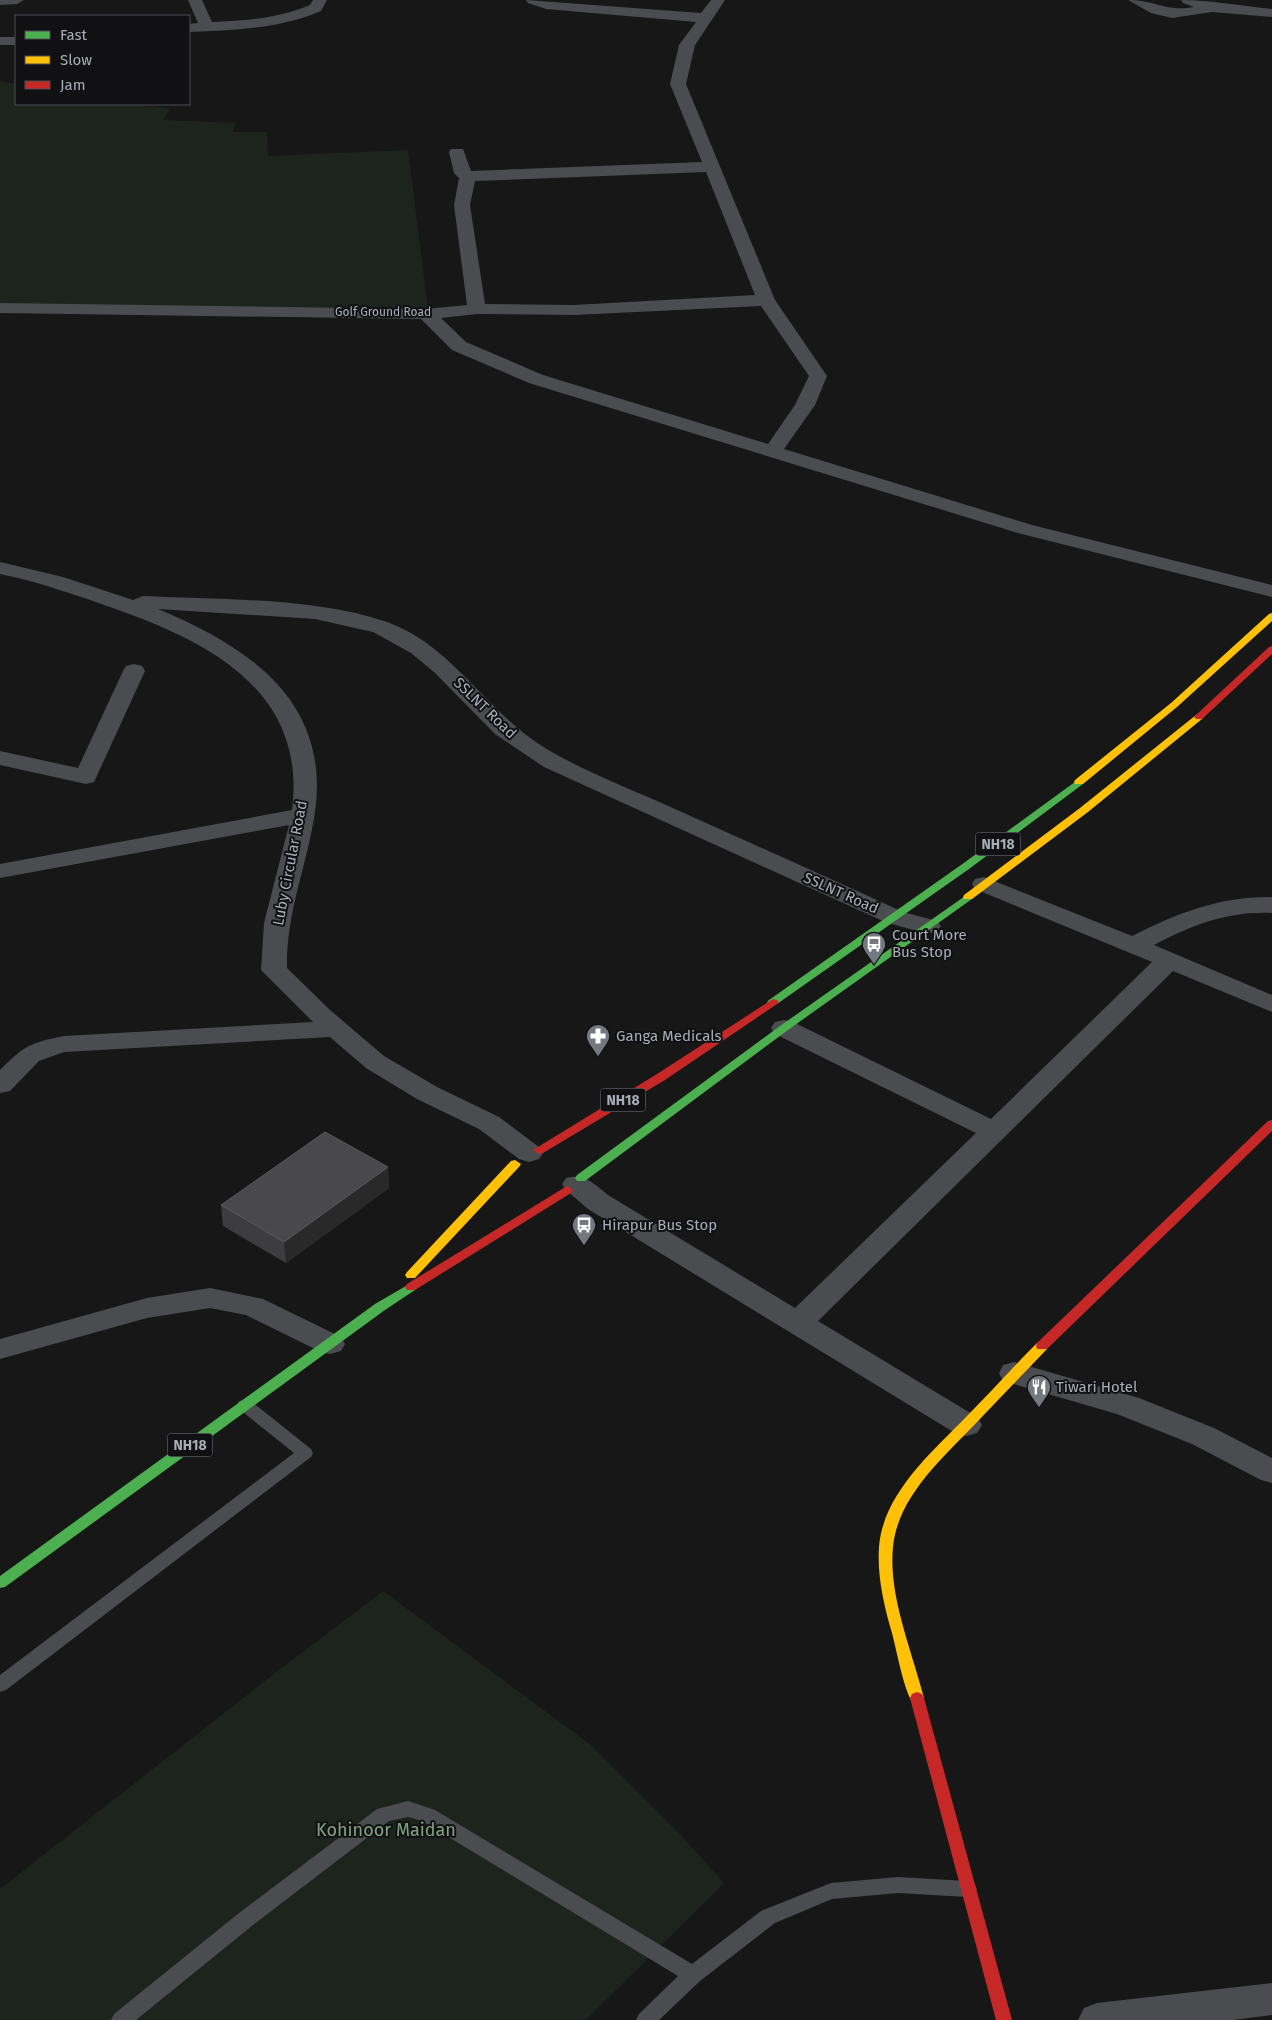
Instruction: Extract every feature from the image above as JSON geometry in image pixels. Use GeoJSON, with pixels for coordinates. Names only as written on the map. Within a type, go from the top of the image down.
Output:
{"type":"FeatureCollection","features":[{"type":"Feature","properties":{"kind":"main road","name":"NH18"},"geometry":{"type":"LineString","coordinates":[[380,1307],[527,1156],[706,1049],[999,843],[1140,735],[1192,691],[1272,616]]}},
{"type":"Feature","properties":{"kind":"main road","name":"NH18"},"geometry":{"type":"LineString","coordinates":[[0,1583],[380,1307],[576,1179],[928,926],[1105,793],[1193,722],[1272,649]]}},
{"type":"Feature","properties":{"kind":"main road"},"geometry":{"type":"LineString","coordinates":[[1004,2020],[918,1703],[885,1563],[886,1544],[892,1522],[923,1473],[1014,1374],[1272,1124]]}},
{"type":"Feature","properties":{"kind":"main road"},"geometry":{"type":"LineString","coordinates":[[515,1180],[513,1172],[527,1156],[559,1150]]}},
{"type":"Feature","properties":{"kind":"main road"},"geometry":{"type":"LineString","coordinates":[[537,1192],[556,1193],[576,1179]]}},
{"type":"Feature","properties":{"kind":"street"},"geometry":{"type":"LineString","coordinates":[[0,1],[17,0]]}},
{"type":"Feature","properties":{"kind":"street"},"geometry":{"type":"LineString","coordinates":[[195,0],[207,27]]}},
{"type":"Feature","properties":{"kind":"street"},"geometry":{"type":"LineString","coordinates":[[190,28],[295,17],[316,8],[320,0]]}},
{"type":"Feature","properties":{"kind":"street"},"geometry":{"type":"LineString","coordinates":[[533,0],[546,5],[705,18]]}},
{"type":"Feature","properties":{"kind":"street"},"geometry":{"type":"LineString","coordinates":[[718,0],[687,45],[678,84],[766,300],[818,376],[805,405],[773,451]]}},
{"type":"Feature","properties":{"kind":"street"},"geometry":{"type":"LineString","coordinates":[[1135,0],[1164,14],[1176,15],[1212,8]]}},
{"type":"Feature","properties":{"kind":"street"},"geometry":{"type":"LineString","coordinates":[[1188,0],[1212,8],[1272,12]]}},
{"type":"Feature","properties":{"kind":"street"},"geometry":{"type":"LineString","coordinates":[[0,41],[15,41]]}},
{"type":"Feature","properties":{"kind":"street"},"geometry":{"type":"LineString","coordinates":[[457,152],[462,173],[468,176],[711,167]]}},
{"type":"Feature","properties":{"kind":"street"},"geometry":{"type":"LineString","coordinates":[[468,176],[462,205],[477,309]]}},
{"type":"Feature","properties":{"kind":"street","name":"Golf Ground Road"},"geometry":{"type":"LineString","coordinates":[[0,308],[426,314],[477,309],[574,310],[766,300]]}},
{"type":"Feature","properties":{"kind":"street"},"geometry":{"type":"LineString","coordinates":[[426,314],[459,346],[536,379],[1025,529],[1272,592]]}},
{"type":"Feature","properties":{"kind":"street","name":"Luby Circular Road"},"geometry":{"type":"LineString","coordinates":[[0,568],[62,583],[163,617],[204,637],[242,661],[270,687],[302,744],[304,807],[274,939],[274,970],[375,1062],[427,1093],[489,1123],[527,1156]]}},
{"type":"Feature","properties":{"kind":"street","name":"SSLNT Road"},"geometry":{"type":"LineString","coordinates":[[112,600],[322,613],[360,621],[394,633],[418,647],[431,658],[461,684],[504,729],[532,751],[560,766],[894,917],[928,926]]}},
{"type":"Feature","properties":{"kind":"street"},"geometry":{"type":"LineString","coordinates":[[0,758],[86,777],[134,670]]}},
{"type":"Feature","properties":{"kind":"street"},"geometry":{"type":"LineString","coordinates":[[0,871],[302,815]]}},
{"type":"Feature","properties":{"kind":"street"},"geometry":{"type":"LineString","coordinates":[[984,884],[1272,1004]]}},
{"type":"Feature","properties":{"kind":"street"},"geometry":{"type":"LineString","coordinates":[[1133,945],[1181,921],[1215,910],[1255,903],[1272,905]]}},
{"type":"Feature","properties":{"kind":"street"},"geometry":{"type":"LineString","coordinates":[[798,1323],[1169,960]]}},
{"type":"Feature","properties":{"kind":"street"},"geometry":{"type":"LineString","coordinates":[[784,1028],[995,1132]]}},
{"type":"Feature","properties":{"kind":"street"},"geometry":{"type":"LineString","coordinates":[[0,1085],[30,1055],[45,1048],[64,1044],[338,1029]]}},
{"type":"Feature","properties":{"kind":"street"},"geometry":{"type":"LineString","coordinates":[[576,1179],[598,1202],[966,1425]]}},
{"type":"Feature","properties":{"kind":"street"},"geometry":{"type":"LineString","coordinates":[[0,1349],[147,1308],[210,1298],[253,1306],[330,1344]]}},
{"type":"Feature","properties":{"kind":"street"},"geometry":{"type":"LineString","coordinates":[[1014,1374],[1128,1406],[1203,1436],[1272,1472]]}},
{"type":"Feature","properties":{"kind":"street"},"geometry":{"type":"LineString","coordinates":[[1097,2020],[1272,1999]]}},
{"type":"Feature","properties":{"kind":"lane"},"geometry":{"type":"LineString","coordinates":[[0,1685],[305,1453],[245,1405]]}},
{"type":"Feature","properties":{"kind":"lane"},"geometry":{"type":"LineString","coordinates":[[122,2020],[246,1919],[384,1814],[408,1809],[428,1815],[693,1974]]}},
{"type":"Feature","properties":{"kind":"lane"},"geometry":{"type":"LineString","coordinates":[[646,2020],[693,1974],[768,1917],[831,1891],[898,1885],[968,1889]]}},
{"type":"Feature","properties":{"kind":"green space"},"geometry":{"type":"Polygon","coordinates":[[[0,81],[15,84],[15,105],[144,105],[170,109],[163,120],[235,123],[233,132],[267,132],[268,156],[408,150],[428,308],[0,305],[0,81]]]}},
{"type":"Feature","properties":{"kind":"green space","name":"Kohinoor Maidan"},"geometry":{"type":"Polygon","coordinates":[[[383,1591],[591,1745],[678,1832],[724,1883],[586,2020],[0,2020],[0,1889],[270,1677],[383,1591]]]}},
{"type":"Feature","properties":{"kind":"building"},"geometry":{"type":"Polygon","coordinates":[[[325,1132],[388,1167],[284,1242],[221,1205],[325,1132]]]}},
{"type":"Feature","properties":{"kind":"traffic: fast"},"geometry":{"type":"LineString","coordinates":[[773,1002],[965,867],[1079,782]]}},
{"type":"Feature","properties":{"kind":"traffic: fast"},"geometry":{"type":"LineString","coordinates":[[581,1178],[784,1028],[968,897]]}},
{"type":"Feature","properties":{"kind":"traffic: fast"},"geometry":{"type":"LineString","coordinates":[[0,1583],[380,1307],[411,1287]]}},
{"type":"Feature","properties":{"kind":"traffic: slow"},"geometry":{"type":"LineString","coordinates":[[1079,782],[1174,705],[1272,616]]}},
{"type":"Feature","properties":{"kind":"traffic: slow"},"geometry":{"type":"LineString","coordinates":[[968,897],[1084,810],[1199,717]]}},
{"type":"Feature","properties":{"kind":"traffic: slow"},"geometry":{"type":"LineString","coordinates":[[411,1275],[515,1164]]}},
{"type":"Feature","properties":{"kind":"traffic: slow"},"geometry":{"type":"LineString","coordinates":[[917,1698],[891,1602],[886,1564],[886,1546],[890,1528],[897,1510],[918,1477],[1042,1346]]}},
{"type":"Feature","properties":{"kind":"traffic: jam"},"geometry":{"type":"LineString","coordinates":[[1199,717],[1272,649]]}},
{"type":"Feature","properties":{"kind":"traffic: jam"},"geometry":{"type":"LineString","coordinates":[[539,1150],[661,1077],[773,1002]]}},
{"type":"Feature","properties":{"kind":"traffic: jam"},"geometry":{"type":"LineString","coordinates":[[1042,1346],[1272,1124]]}},
{"type":"Feature","properties":{"kind":"traffic: jam"},"geometry":{"type":"LineString","coordinates":[[411,1287],[567,1190]]}},
{"type":"Feature","properties":{"kind":"traffic: jam"},"geometry":{"type":"LineString","coordinates":[[917,1698],[1004,2020]]}},
{"type":"Feature","properties":{"kind":"place","name":"Court More Bus Stop"},"geometry":{"type":"Point","coordinates":[874,965]}},
{"type":"Feature","properties":{"kind":"place","name":"Ganga Medicals"},"geometry":{"type":"Point","coordinates":[598,1057]}},
{"type":"Feature","properties":{"kind":"place","name":"Hirapur Bus Stop"},"geometry":{"type":"Point","coordinates":[584,1246]}},
{"type":"Feature","properties":{"kind":"place","name":"Tiwari Hotel"},"geometry":{"type":"Point","coordinates":[1039,1408]}}]}
